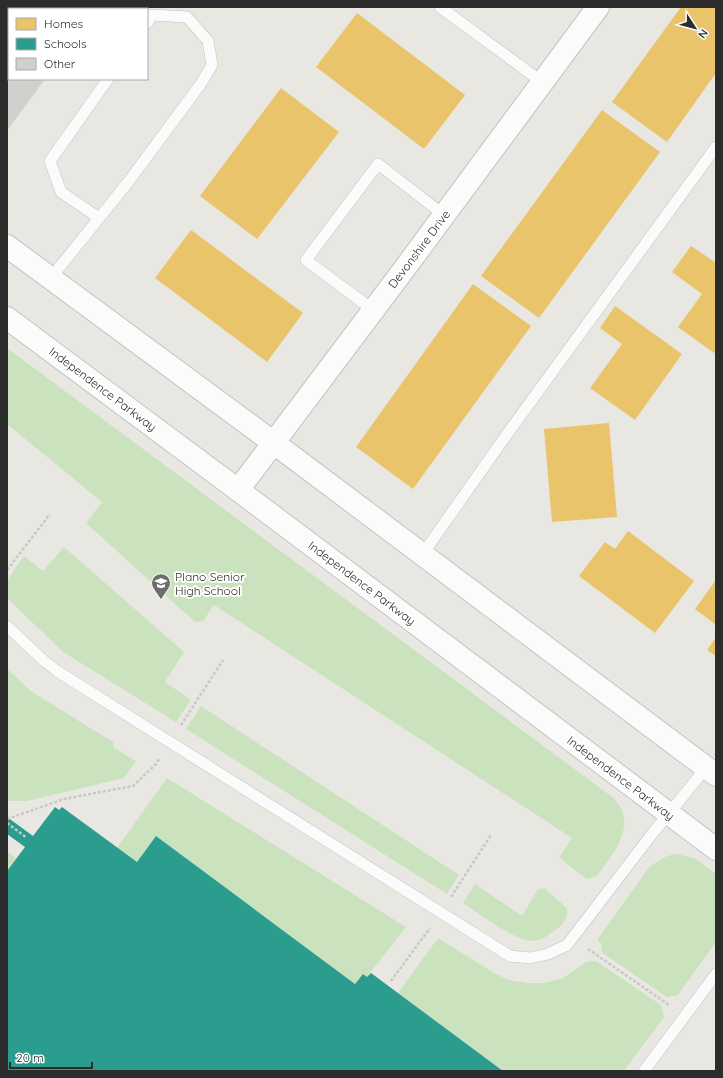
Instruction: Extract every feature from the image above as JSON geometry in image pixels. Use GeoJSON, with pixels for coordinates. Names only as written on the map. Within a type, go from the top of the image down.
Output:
{"type":"FeatureCollection","features":[{"type":"Feature","properties":{"kind":"main road","name":"Devonshire Drive"},"geometry":{"type":"LineString","coordinates":[[238,490],[598,7]]}},
{"type":"Feature","properties":{"kind":"main road"},"geometry":{"type":"LineString","coordinates":[[7,246],[274,443],[711,772]]}},
{"type":"Feature","properties":{"kind":"main road","name":"Independence Parkway"},"geometry":{"type":"LineString","coordinates":[[7,318],[716,849]]}},
{"type":"Feature","properties":{"kind":"lane"},"geometry":{"type":"LineString","coordinates":[[440,7],[542,82]]}},
{"type":"Feature","properties":{"kind":"lane"},"geometry":{"type":"LineString","coordinates":[[50,279],[129,181],[200,85],[212,65],[208,40],[187,16],[152,15],[148,21]]}},
{"type":"Feature","properties":{"kind":"lane"},"geometry":{"type":"LineString","coordinates":[[99,218],[61,192],[50,161],[107,80]]}},
{"type":"Feature","properties":{"kind":"lane"},"geometry":{"type":"LineString","coordinates":[[422,555],[510,430],[716,147]]}},
{"type":"Feature","properties":{"kind":"lane"},"geometry":{"type":"LineString","coordinates":[[373,310],[306,260],[378,164],[444,215]]}},
{"type":"Feature","properties":{"kind":"lane"},"geometry":{"type":"LineString","coordinates":[[7,626],[57,671],[510,956],[530,958],[548,954],[567,945],[668,813],[711,772]]}},
{"type":"Feature","properties":{"kind":"lane"},"geometry":{"type":"LineString","coordinates":[[644,1071],[716,974]]}},
{"type":"Feature","properties":{"kind":"path"},"geometry":{"type":"LineString","coordinates":[[7,570],[50,514]]}},
{"type":"Feature","properties":{"kind":"path"},"geometry":{"type":"LineString","coordinates":[[7,819],[64,799],[133,786],[156,764],[223,660]]}},
{"type":"Feature","properties":{"kind":"path"},"geometry":{"type":"LineString","coordinates":[[7,823],[27,838]]}},
{"type":"Feature","properties":{"kind":"path"},"geometry":{"type":"LineString","coordinates":[[572,938],[684,1016]]}},
{"type":"Feature","properties":{"kind":"green space"},"geometry":{"type":"Polygon","coordinates":[[[7,348],[615,799],[623,813],[624,830],[617,846],[597,876],[586,879],[559,857],[572,838],[214,605],[203,621],[195,622],[86,523],[102,502],[7,424],[7,348]]]}},
{"type":"Feature","properties":{"kind":"green space"},"geometry":{"type":"Polygon","coordinates":[[[64,547],[184,652],[165,682],[191,700],[176,722],[63,652],[7,598],[7,580],[24,556],[43,571],[64,547]]]}},
{"type":"Feature","properties":{"kind":"green space"},"geometry":{"type":"Polygon","coordinates":[[[7,669],[32,692],[113,742],[114,748],[136,761],[124,778],[27,801],[7,801],[7,669]]]}},
{"type":"Feature","properties":{"kind":"green space"},"geometry":{"type":"Polygon","coordinates":[[[201,706],[459,875],[447,894],[186,729],[201,706]]]}},
{"type":"Feature","properties":{"kind":"green space"},"geometry":{"type":"Polygon","coordinates":[[[167,778],[406,927],[367,977],[363,974],[355,984],[156,836],[137,862],[117,848],[167,778]]]}},
{"type":"Feature","properties":{"kind":"green space"},"geometry":{"type":"Polygon","coordinates":[[[7,852],[16,858],[7,871],[7,852]]]}},
{"type":"Feature","properties":{"kind":"green space"},"geometry":{"type":"Polygon","coordinates":[[[677,854],[696,859],[716,874],[716,942],[678,995],[667,997],[601,952],[602,944],[597,940],[650,866],[667,856],[677,854]]]}},
{"type":"Feature","properties":{"kind":"green space"},"geometry":{"type":"Polygon","coordinates":[[[475,884],[522,916],[538,889],[544,888],[567,908],[566,918],[558,928],[548,936],[539,940],[533,941],[517,937],[463,903],[475,884]]]}},
{"type":"Feature","properties":{"kind":"green space"},"geometry":{"type":"Polygon","coordinates":[[[438,938],[496,974],[509,980],[527,983],[544,983],[563,978],[586,962],[596,961],[661,1005],[664,1017],[624,1071],[503,1071],[398,993],[438,938]]]}},
{"type":"Feature","properties":{"kind":"building: Homes"},"geometry":{"type":"Polygon","coordinates":[[[681,7],[716,7],[716,73],[667,142],[612,102],[681,7]]]}},
{"type":"Feature","properties":{"kind":"building: Homes"},"geometry":{"type":"Polygon","coordinates":[[[357,13],[465,95],[424,149],[316,67],[357,13]]]}},
{"type":"Feature","properties":{"kind":"building: Homes"},"geometry":{"type":"Polygon","coordinates":[[[281,88],[339,132],[257,239],[200,196],[281,88]]]}},
{"type":"Feature","properties":{"kind":"building: Homes"},"geometry":{"type":"Polygon","coordinates":[[[602,110],[660,152],[539,318],[481,276],[602,110]]]}},
{"type":"Feature","properties":{"kind":"building: Homes"},"geometry":{"type":"Polygon","coordinates":[[[191,230],[303,313],[267,362],[155,278],[191,230]]]}},
{"type":"Feature","properties":{"kind":"building: Homes"},"geometry":{"type":"Polygon","coordinates":[[[691,246],[716,263],[716,351],[714,353],[678,327],[702,294],[672,272],[691,246]]]}},
{"type":"Feature","properties":{"kind":"building: Homes"},"geometry":{"type":"Polygon","coordinates":[[[473,284],[531,326],[413,489],[356,447],[473,284]]]}},
{"type":"Feature","properties":{"kind":"building: Homes"},"geometry":{"type":"Polygon","coordinates":[[[615,306],[682,354],[635,420],[590,388],[622,344],[600,328],[615,306]]]}},
{"type":"Feature","properties":{"kind":"building: Homes"},"geometry":{"type":"Polygon","coordinates":[[[609,423],[617,517],[552,522],[544,429],[609,423]]]}},
{"type":"Feature","properties":{"kind":"building: Homes"},"geometry":{"type":"Polygon","coordinates":[[[628,531],[694,581],[655,633],[579,576],[605,542],[615,549],[628,531]]]}},
{"type":"Feature","properties":{"kind":"building: Homes"},"geometry":{"type":"Polygon","coordinates":[[[716,580],[716,625],[695,609],[716,580]]]}},
{"type":"Feature","properties":{"kind":"building: Homes"},"geometry":{"type":"Polygon","coordinates":[[[716,637],[716,656],[707,650],[716,637]]]}},
{"type":"Feature","properties":{"kind":"building: Schools"},"geometry":{"type":"Polygon","coordinates":[[[55,807],[59,810],[62,807],[137,862],[156,836],[355,984],[363,974],[367,977],[371,973],[503,1071],[7,1071],[7,871],[25,847],[7,834],[7,817],[33,836],[55,807]]]}},
{"type":"Feature","properties":{"kind":"building: Other"},"geometry":{"type":"Polygon","coordinates":[[[7,7],[73,7],[8,8],[8,80],[44,80],[7,131],[7,7]]]}},
{"type":"Feature","properties":{"kind":"place","name":"Plano Senior High School"},"geometry":{"type":"Point","coordinates":[161,600]}}]}
